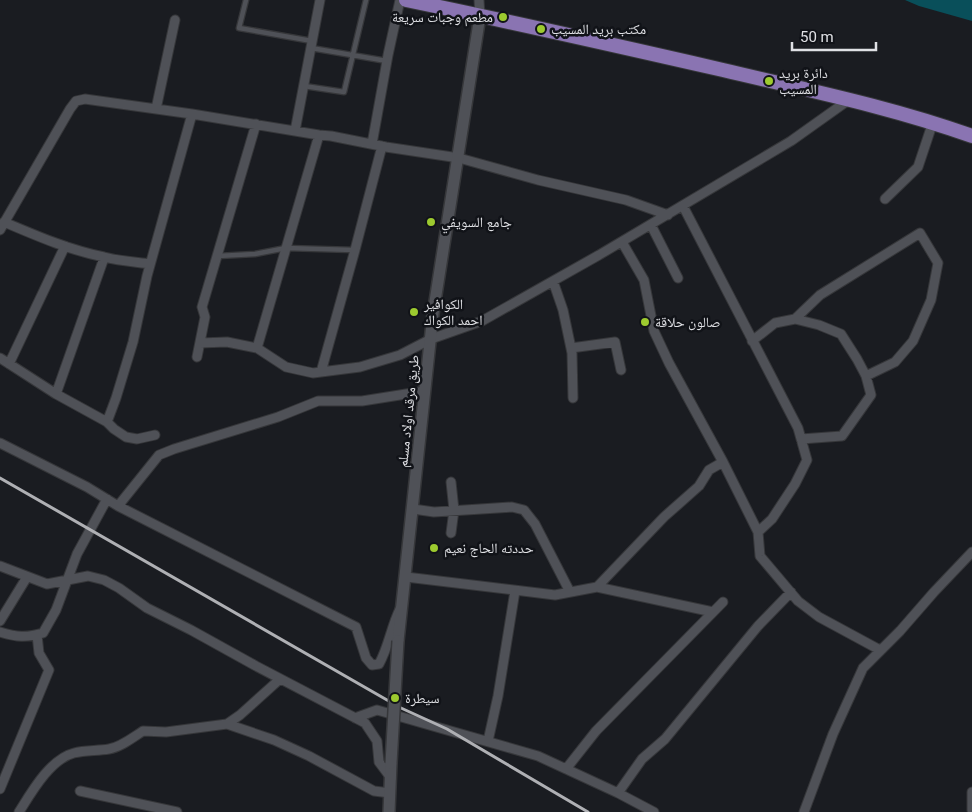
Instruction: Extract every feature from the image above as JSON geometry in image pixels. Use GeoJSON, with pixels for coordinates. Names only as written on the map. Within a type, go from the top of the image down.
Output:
{"type":"FeatureCollection","features":[{"type":"Feature","properties":{"kind":"main road"},"geometry":{"type":"LineString","coordinates":[[414,1],[553,31],[850,100],[933,122],[972,136]]}},
{"type":"Feature","properties":{"kind":"street"},"geometry":{"type":"LineString","coordinates":[[295,131],[320,0]]}},
{"type":"Feature","properties":{"kind":"street"},"geometry":{"type":"LineString","coordinates":[[321,372],[356,250],[377,145],[387,62],[400,0]]}},
{"type":"Feature","properties":{"kind":"street"},"geometry":{"type":"LineString","coordinates":[[479,0],[480,16]]}},
{"type":"Feature","properties":{"kind":"street","name":"طريق مرقد اولاد مسلم"},"geometry":{"type":"LineString","coordinates":[[389,812],[398,642],[425,391],[480,16]]}},
{"type":"Feature","properties":{"kind":"street"},"geometry":{"type":"LineString","coordinates":[[156,109],[175,20]]}},
{"type":"Feature","properties":{"kind":"street"},"geometry":{"type":"LineString","coordinates":[[150,264],[104,258],[2,226],[76,101],[85,99],[192,114],[459,158],[538,180],[626,200],[668,215]]}},
{"type":"Feature","properties":{"kind":"street"},"geometry":{"type":"LineString","coordinates":[[200,343],[227,342],[257,348],[286,366],[313,373],[360,367],[400,355],[431,340],[482,321],[622,242],[791,141],[850,100]]}},
{"type":"Feature","properties":{"kind":"street"},"geometry":{"type":"LineString","coordinates":[[107,422],[133,342],[150,264],[192,114]]}},
{"type":"Feature","properties":{"kind":"street"},"geometry":{"type":"LineString","coordinates":[[885,199],[918,167],[933,122]]}},
{"type":"Feature","properties":{"kind":"street"},"geometry":{"type":"LineString","coordinates":[[197,357],[205,317],[202,307],[256,124]]}},
{"type":"Feature","properties":{"kind":"street"},"geometry":{"type":"LineString","coordinates":[[257,348],[319,135]]}},
{"type":"Feature","properties":{"kind":"street"},"geometry":{"type":"LineString","coordinates":[[683,206],[798,428],[806,460],[795,484],[772,520],[758,532]]}},
{"type":"Feature","properties":{"kind":"street"},"geometry":{"type":"LineString","coordinates":[[651,225],[678,278]]}},
{"type":"Feature","properties":{"kind":"street"},"geometry":{"type":"LineString","coordinates":[[795,319],[820,295],[920,233],[938,263],[931,300],[913,340],[895,362],[866,376]]}},
{"type":"Feature","properties":{"kind":"street"},"geometry":{"type":"LineString","coordinates":[[622,242],[644,280],[654,331],[669,363],[758,532],[760,556],[798,600],[819,617],[880,650]]}},
{"type":"Feature","properties":{"kind":"street"},"geometry":{"type":"LineString","coordinates":[[9,364],[65,246]]}},
{"type":"Feature","properties":{"kind":"street"},"geometry":{"type":"LineString","coordinates":[[56,394],[104,258]]}},
{"type":"Feature","properties":{"kind":"street"},"geometry":{"type":"LineString","coordinates":[[552,281],[563,310],[570,348],[573,398]]}},
{"type":"Feature","properties":{"kind":"street"},"geometry":{"type":"LineString","coordinates":[[752,341],[776,323],[795,319],[819,325],[841,334],[866,376],[871,395],[842,436],[801,439]]}},
{"type":"Feature","properties":{"kind":"street"},"geometry":{"type":"LineString","coordinates":[[570,348],[615,342],[621,370]]}},
{"type":"Feature","properties":{"kind":"street"},"geometry":{"type":"LineString","coordinates":[[0,358],[56,394],[107,422],[126,437],[137,439],[155,435]]}},
{"type":"Feature","properties":{"kind":"street"},"geometry":{"type":"LineString","coordinates":[[118,506],[159,455],[174,449],[278,417],[318,401],[362,401],[425,391]]}},
{"type":"Feature","properties":{"kind":"street"},"geometry":{"type":"LineString","coordinates":[[0,443],[87,487],[118,506],[356,627],[366,658],[372,665],[379,664],[385,653],[393,623],[403,602]]}},
{"type":"Feature","properties":{"kind":"street"},"geometry":{"type":"LineString","coordinates":[[597,587],[664,517],[699,486],[708,470],[722,462]]}},
{"type":"Feature","properties":{"kind":"street"},"geometry":{"type":"LineString","coordinates":[[451,482],[454,510],[451,533]]}},
{"type":"Feature","properties":{"kind":"street"},"geometry":{"type":"LineString","coordinates":[[0,632],[30,638],[43,633],[56,610],[77,554],[107,499]]}},
{"type":"Feature","properties":{"kind":"street"},"geometry":{"type":"LineString","coordinates":[[413,509],[434,512],[512,507],[524,510],[535,524],[570,592]]}},
{"type":"Feature","properties":{"kind":"street"},"geometry":{"type":"LineString","coordinates":[[804,812],[833,734],[863,668],[900,631],[972,552]]}},
{"type":"Feature","properties":{"kind":"street"},"geometry":{"type":"LineString","coordinates":[[0,566],[47,584],[88,576],[104,580],[119,588],[147,608],[192,630],[365,723],[377,741],[379,762],[391,778]]}},
{"type":"Feature","properties":{"kind":"street"},"geometry":{"type":"LineString","coordinates":[[0,620],[26,576]]}},
{"type":"Feature","properties":{"kind":"street"},"geometry":{"type":"LineString","coordinates":[[406,578],[555,595],[597,587],[713,612]]}},
{"type":"Feature","properties":{"kind":"street"},"geometry":{"type":"LineString","coordinates":[[488,741],[498,696],[516,591]]}},
{"type":"Feature","properties":{"kind":"street"},"geometry":{"type":"LineString","coordinates":[[618,793],[642,759],[666,739],[758,626],[791,592]]}},
{"type":"Feature","properties":{"kind":"street"},"geometry":{"type":"LineString","coordinates":[[566,769],[596,732],[723,602]]}},
{"type":"Feature","properties":{"kind":"street"},"geometry":{"type":"LineString","coordinates":[[0,789],[49,670],[39,653],[37,635]]}},
{"type":"Feature","properties":{"kind":"street"},"geometry":{"type":"LineString","coordinates":[[227,724],[240,715],[280,679]]}},
{"type":"Feature","properties":{"kind":"street"},"geometry":{"type":"LineString","coordinates":[[355,718],[377,710],[538,756],[654,812]]}},
{"type":"Feature","properties":{"kind":"street"},"geometry":{"type":"LineString","coordinates":[[18,812],[44,774],[73,753],[111,749],[128,741],[142,730],[166,732],[227,724],[274,740],[309,756],[374,791],[390,793]]}},
{"type":"Feature","properties":{"kind":"street"},"geometry":{"type":"LineString","coordinates":[[80,791],[177,812]]}},
{"type":"Feature","properties":{"kind":"street"},"geometry":{"type":"LineString","coordinates":[[972,792],[972,810]]}},
{"type":"Feature","properties":{"kind":"lane"},"geometry":{"type":"LineString","coordinates":[[246,0],[239,28],[387,62]]}},
{"type":"Feature","properties":{"kind":"lane"},"geometry":{"type":"LineString","coordinates":[[304,86],[344,92],[366,0]]}},
{"type":"Feature","properties":{"kind":"lane"},"geometry":{"type":"LineString","coordinates":[[216,256],[255,254],[286,248],[356,250]]}},
{"type":"Feature","properties":{"kind":"water"},"geometry":{"type":"Polygon","coordinates":[[[905,0],[972,0],[972,21],[919,6],[905,0]]]}},
{"type":"Feature","properties":{"kind":"railway"},"geometry":{"type":"LineString","coordinates":[[0,478],[401,708],[447,729],[588,812]]}},
{"type":"Feature","properties":{"kind":"place","name":"مطعم وجبات سريعة"},"geometry":{"type":"Point","coordinates":[503,17]}},
{"type":"Feature","properties":{"kind":"place","name":"مكتب بريد المسيب"},"geometry":{"type":"Point","coordinates":[541,29]}},
{"type":"Feature","properties":{"kind":"place","name":"دائرة بريد المسيب"},"geometry":{"type":"Point","coordinates":[769,81]}},
{"type":"Feature","properties":{"kind":"place","name":"جامع السويفي"},"geometry":{"type":"Point","coordinates":[431,222]}},
{"type":"Feature","properties":{"kind":"place","name":"الكوافير احمد الكواك"},"geometry":{"type":"Point","coordinates":[414,312]}},
{"type":"Feature","properties":{"kind":"place","name":"صالون حلاقة"},"geometry":{"type":"Point","coordinates":[645,322]}},
{"type":"Feature","properties":{"kind":"place","name":"حددته الحاج نعيم"},"geometry":{"type":"Point","coordinates":[434,548]}},
{"type":"Feature","properties":{"kind":"place","name":"سيطرة"},"geometry":{"type":"Point","coordinates":[395,698]}}]}
